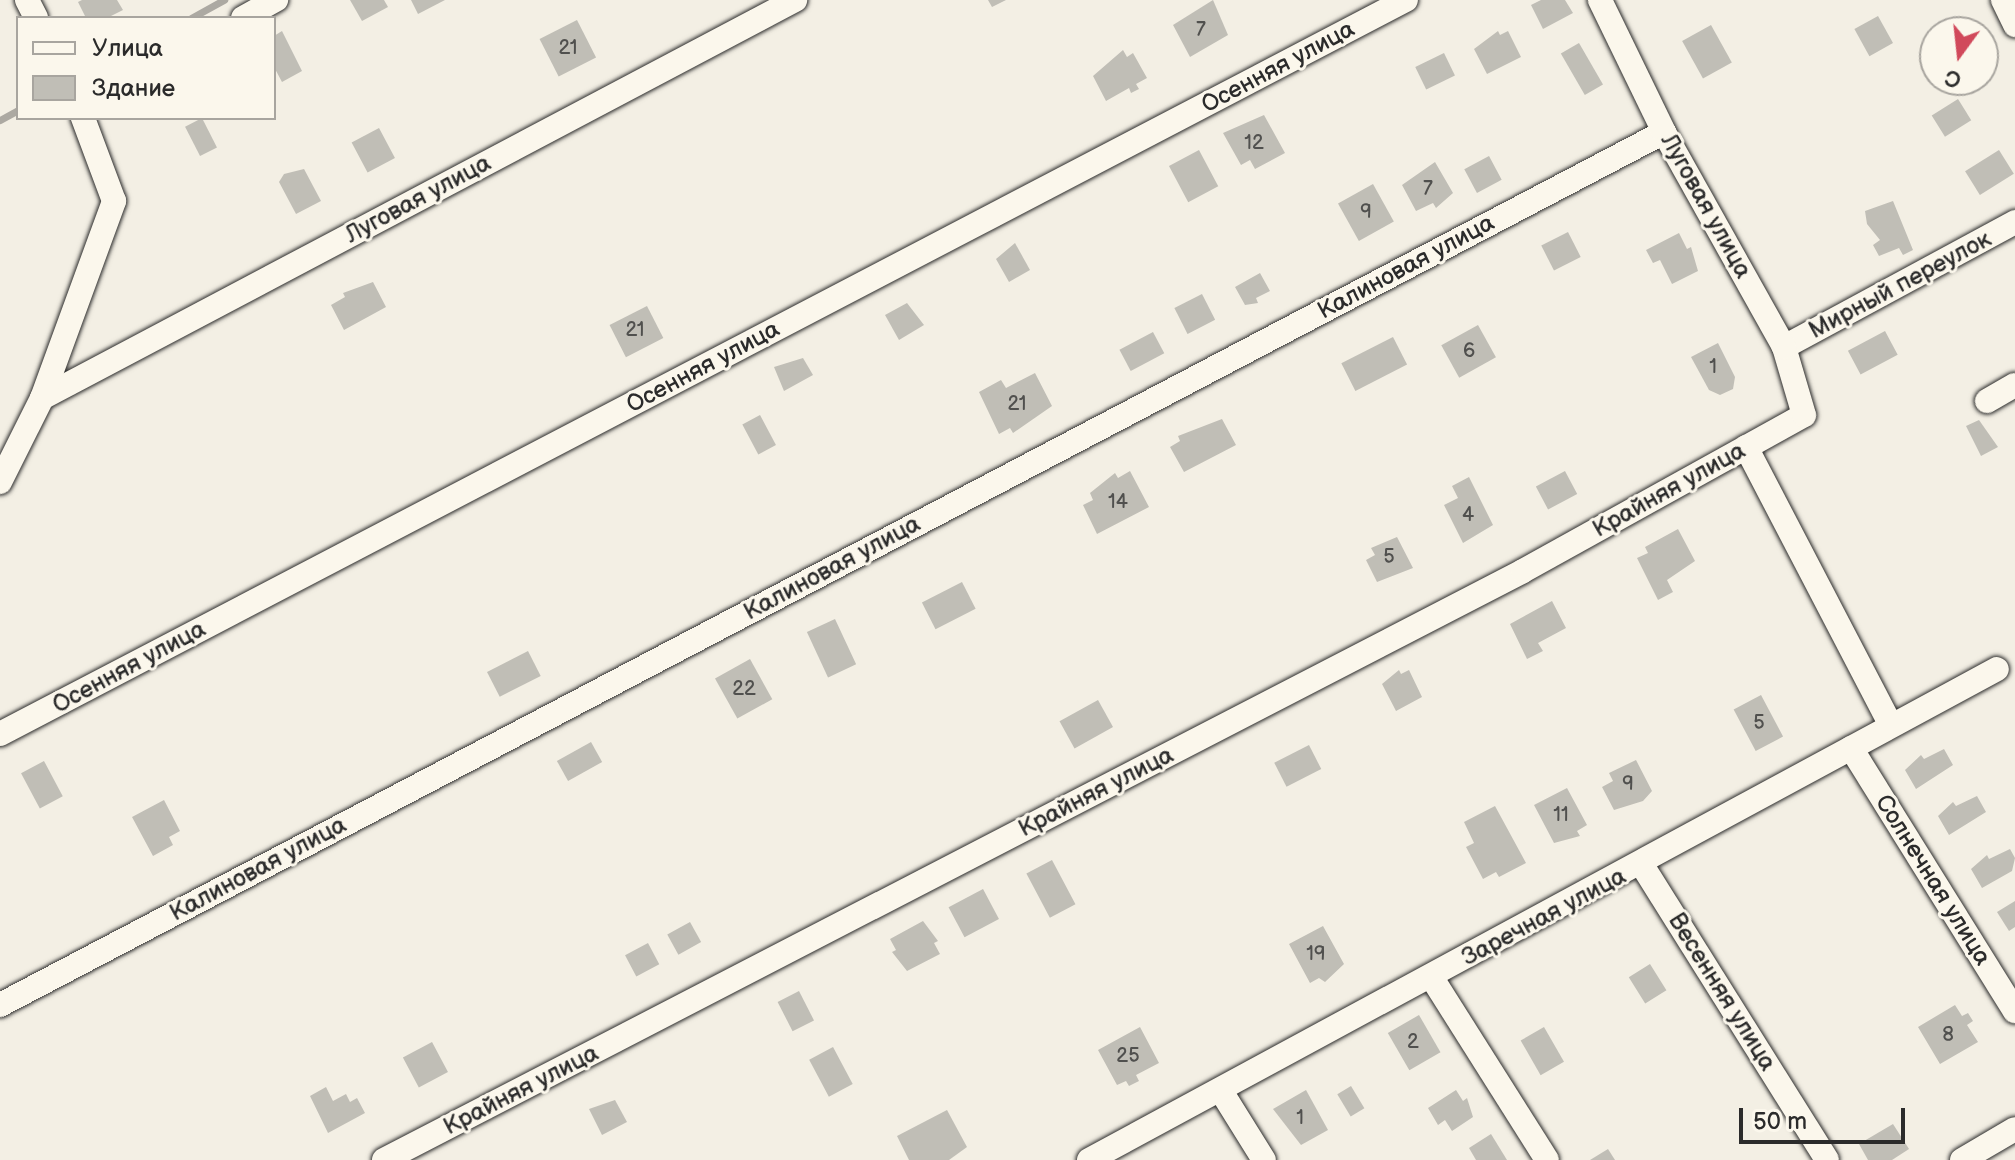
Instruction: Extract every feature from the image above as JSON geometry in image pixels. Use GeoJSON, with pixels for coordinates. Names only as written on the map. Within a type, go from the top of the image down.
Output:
{"type":"FeatureCollection","features":[{"type":"Feature","properties":{"kind":"street"},"geometry":{"type":"LineString","coordinates":[[247,16],[276,0]]}},
{"type":"Feature","properties":{"kind":"street","name":"Луговая улица"},"geometry":{"type":"LineString","coordinates":[[42,398],[795,0]]}},
{"type":"Feature","properties":{"kind":"street","name":"Осенняя улица"},"geometry":{"type":"LineString","coordinates":[[0,734],[1406,0]]}},
{"type":"Feature","properties":{"kind":"street","name":"Луговая улица"},"geometry":{"type":"LineString","coordinates":[[1600,0],[1664,132],[1784,347],[1804,415]]}},
{"type":"Feature","properties":{"kind":"street"},"geometry":{"type":"LineString","coordinates":[[2003,0],[2015,25]]}},
{"type":"Feature","properties":{"kind":"street"},"geometry":{"type":"LineString","coordinates":[[0,482],[42,398],[114,201],[84,120]]}},
{"type":"Feature","properties":{"kind":"street","name":"Калиновая улица"},"geometry":{"type":"LineString","coordinates":[[0,1005],[1664,132]]}},
{"type":"Feature","properties":{"kind":"street","name":"Мирный переулок"},"geometry":{"type":"LineString","coordinates":[[1784,347],[2015,222]]}},
{"type":"Feature","properties":{"kind":"street"},"geometry":{"type":"LineString","coordinates":[[1987,401],[2015,385]]}},
{"type":"Feature","properties":{"kind":"street","name":"Крайняя улица"},"geometry":{"type":"LineString","coordinates":[[384,1160],[1509,578],[1804,415]]}},
{"type":"Feature","properties":{"kind":"street"},"geometry":{"type":"LineString","coordinates":[[1746,447],[1891,726]]}},
{"type":"Feature","properties":{"kind":"street","name":"Заречная улица"},"geometry":{"type":"LineString","coordinates":[[1089,1160],[1642,865],[1997,669]]}},
{"type":"Feature","properties":{"kind":"street","name":"Солнечная улица"},"geometry":{"type":"LineString","coordinates":[[1851,748],[2015,1011]]}},
{"type":"Feature","properties":{"kind":"street","name":"Весенняя улица"},"geometry":{"type":"LineString","coordinates":[[1642,865],[1827,1160]]}},
{"type":"Feature","properties":{"kind":"street"},"geometry":{"type":"LineString","coordinates":[[1432,978],[1547,1160]]}},
{"type":"Feature","properties":{"kind":"street"},"geometry":{"type":"LineString","coordinates":[[1221,1091],[1264,1160]]}},
{"type":"Feature","properties":{"kind":"street"},"geometry":{"type":"LineString","coordinates":[[1962,1160],[2015,1129]]}},
{"type":"Feature","properties":{"kind":"building"},"geometry":{"type":"Polygon","coordinates":[[[117,0],[123,10],[111,16],[85,16],[78,2],[117,0]]]}},
{"type":"Feature","properties":{"kind":"building"},"geometry":{"type":"Polygon","coordinates":[[[350,0],[384,0],[388,7],[362,21],[350,0]]]}},
{"type":"Feature","properties":{"kind":"building"},"geometry":{"type":"Polygon","coordinates":[[[411,0],[445,0],[418,14],[411,0]]]}},
{"type":"Feature","properties":{"kind":"building"},"geometry":{"type":"Polygon","coordinates":[[[988,0],[1006,0],[992,7],[988,0]]]}},
{"type":"Feature","properties":{"kind":"building"},"geometry":{"type":"Polygon","coordinates":[[[1213,0],[1228,35],[1190,57],[1173,25],[1213,0]]]}},
{"type":"Feature","properties":{"kind":"building"},"geometry":{"type":"Polygon","coordinates":[[[1541,0],[1565,0],[1573,13],[1543,29],[1531,5],[1541,0]]]}},
{"type":"Feature","properties":{"kind":"building"},"geometry":{"type":"Polygon","coordinates":[[[1878,16],[1893,43],[1869,56],[1854,29],[1878,16]]]}},
{"type":"Feature","properties":{"kind":"building"},"geometry":{"type":"Polygon","coordinates":[[[577,20],[596,57],[559,76],[540,39],[577,20]]]}},
{"type":"Feature","properties":{"kind":"building"},"geometry":{"type":"Polygon","coordinates":[[[1711,25],[1732,63],[1703,79],[1682,41],[1711,25]]]}},
{"type":"Feature","properties":{"kind":"building"},"geometry":{"type":"Polygon","coordinates":[[[282,31],[302,71],[282,82],[276,71],[276,35],[282,31]]]}},
{"type":"Feature","properties":{"kind":"building"},"geometry":{"type":"Polygon","coordinates":[[[1498,31],[1500,35],[1508,31],[1521,57],[1487,74],[1474,49],[1498,31]]]}},
{"type":"Feature","properties":{"kind":"building"},"geometry":{"type":"Polygon","coordinates":[[[1579,43],[1603,85],[1585,95],[1561,54],[1579,43]]]}},
{"type":"Feature","properties":{"kind":"building"},"geometry":{"type":"Polygon","coordinates":[[[1123,50],[1127,57],[1133,53],[1147,78],[1136,84],[1139,89],[1131,93],[1129,88],[1106,101],[1093,76],[1123,50]]]}},
{"type":"Feature","properties":{"kind":"building"},"geometry":{"type":"Polygon","coordinates":[[[1444,53],[1455,75],[1426,89],[1415,67],[1444,53]]]}},
{"type":"Feature","properties":{"kind":"building"},"geometry":{"type":"Polygon","coordinates":[[[1958,99],[1971,120],[1945,137],[1932,115],[1958,99]]]}},
{"type":"Feature","properties":{"kind":"building"},"geometry":{"type":"Polygon","coordinates":[[[1264,115],[1285,153],[1255,169],[1250,160],[1241,165],[1223,133],[1264,115]]]}},
{"type":"Feature","properties":{"kind":"building"},"geometry":{"type":"Polygon","coordinates":[[[203,120],[217,147],[200,156],[185,127],[203,120]]]}},
{"type":"Feature","properties":{"kind":"building"},"geometry":{"type":"Polygon","coordinates":[[[379,128],[395,158],[368,173],[352,143],[379,128]]]}},
{"type":"Feature","properties":{"kind":"building"},"geometry":{"type":"Polygon","coordinates":[[[1199,150],[1218,186],[1188,202],[1169,166],[1199,150]]]}},
{"type":"Feature","properties":{"kind":"building"},"geometry":{"type":"Polygon","coordinates":[[[1999,150],[2014,174],[1980,195],[1965,171],[1999,150]]]}},
{"type":"Feature","properties":{"kind":"building"},"geometry":{"type":"Polygon","coordinates":[[[1489,156],[1502,180],[1477,193],[1464,169],[1489,156]]]}},
{"type":"Feature","properties":{"kind":"building"},"geometry":{"type":"Polygon","coordinates":[[[1435,162],[1453,193],[1436,208],[1433,203],[1416,211],[1402,185],[1435,162]]]}},
{"type":"Feature","properties":{"kind":"building"},"geometry":{"type":"Polygon","coordinates":[[[304,169],[321,201],[296,214],[279,182],[284,174],[304,169]]]}},
{"type":"Feature","properties":{"kind":"building"},"geometry":{"type":"Polygon","coordinates":[[[1373,184],[1394,222],[1359,241],[1338,203],[1373,184]]]}},
{"type":"Feature","properties":{"kind":"building"},"geometry":{"type":"Polygon","coordinates":[[[1893,201],[1913,250],[1903,255],[1899,248],[1879,256],[1873,245],[1880,240],[1867,224],[1865,211],[1893,201]]]}},
{"type":"Feature","properties":{"kind":"building"},"geometry":{"type":"Polygon","coordinates":[[[1568,232],[1581,257],[1554,271],[1541,246],[1568,232]]]}},
{"type":"Feature","properties":{"kind":"building"},"geometry":{"type":"Polygon","coordinates":[[[1679,233],[1687,249],[1691,247],[1698,271],[1672,284],[1660,260],[1653,263],[1646,250],[1679,233]]]}},
{"type":"Feature","properties":{"kind":"building"},"geometry":{"type":"Polygon","coordinates":[[[1015,243],[1030,270],[1009,282],[996,259],[1015,243]]]}},
{"type":"Feature","properties":{"kind":"building"},"geometry":{"type":"Polygon","coordinates":[[[1260,273],[1270,291],[1256,298],[1258,303],[1245,305],[1235,287],[1260,273]]]}},
{"type":"Feature","properties":{"kind":"building"},"geometry":{"type":"Polygon","coordinates":[[[373,282],[386,307],[344,330],[331,305],[345,297],[343,293],[373,282]]]}},
{"type":"Feature","properties":{"kind":"building"},"geometry":{"type":"Polygon","coordinates":[[[1202,294],[1215,320],[1188,334],[1174,308],[1202,294]]]}},
{"type":"Feature","properties":{"kind":"building"},"geometry":{"type":"Polygon","coordinates":[[[907,303],[924,325],[899,340],[885,315],[907,303]]]}},
{"type":"Feature","properties":{"kind":"building"},"geometry":{"type":"Polygon","coordinates":[[[647,306],[663,338],[626,357],[610,325],[647,306]]]}},
{"type":"Feature","properties":{"kind":"building"},"geometry":{"type":"Polygon","coordinates":[[[1478,325],[1496,357],[1459,378],[1441,345],[1478,325]]]}},
{"type":"Feature","properties":{"kind":"building"},"geometry":{"type":"Polygon","coordinates":[[[1885,331],[1898,355],[1861,375],[1848,351],[1885,331]]]}},
{"type":"Feature","properties":{"kind":"building"},"geometry":{"type":"Polygon","coordinates":[[[1153,332],[1164,353],[1131,371],[1119,350],[1153,332]]]}},
{"type":"Feature","properties":{"kind":"building"},"geometry":{"type":"Polygon","coordinates":[[[1393,337],[1407,365],[1355,391],[1341,363],[1393,337]]]}},
{"type":"Feature","properties":{"kind":"building"},"geometry":{"type":"Polygon","coordinates":[[[1718,343],[1735,377],[1733,389],[1720,395],[1709,390],[1691,357],[1718,343]]]}},
{"type":"Feature","properties":{"kind":"building"},"geometry":{"type":"Polygon","coordinates":[[[803,358],[813,375],[784,391],[774,367],[803,358]]]}},
{"type":"Feature","properties":{"kind":"building"},"geometry":{"type":"Polygon","coordinates":[[[1035,373],[1052,406],[1013,433],[1010,428],[999,434],[979,392],[1001,380],[1006,388],[1035,373]]]}},
{"type":"Feature","properties":{"kind":"building"},"geometry":{"type":"Polygon","coordinates":[[[760,415],[776,445],[758,454],[742,424],[760,415]]]}},
{"type":"Feature","properties":{"kind":"building"},"geometry":{"type":"Polygon","coordinates":[[[1222,419],[1236,445],[1184,472],[1170,447],[1180,441],[1178,436],[1222,419]]]}},
{"type":"Feature","properties":{"kind":"building"},"geometry":{"type":"Polygon","coordinates":[[[1979,420],[1998,447],[1981,456],[1966,426],[1979,420]]]}},
{"type":"Feature","properties":{"kind":"building"},"geometry":{"type":"Polygon","coordinates":[[[1130,471],[1149,507],[1097,534],[1083,505],[1093,500],[1090,493],[1115,473],[1118,478],[1130,471]]]}},
{"type":"Feature","properties":{"kind":"building"},"geometry":{"type":"Polygon","coordinates":[[[1565,471],[1577,494],[1548,509],[1536,486],[1565,471]]]}},
{"type":"Feature","properties":{"kind":"building"},"geometry":{"type":"Polygon","coordinates":[[[1469,477],[1493,525],[1463,543],[1444,505],[1458,498],[1452,486],[1469,477]]]}},
{"type":"Feature","properties":{"kind":"building"},"geometry":{"type":"Polygon","coordinates":[[[1678,529],[1695,561],[1667,580],[1673,592],[1658,600],[1637,558],[1648,553],[1645,547],[1678,529]]]}},
{"type":"Feature","properties":{"kind":"building"},"geometry":{"type":"Polygon","coordinates":[[[1397,537],[1413,568],[1377,582],[1366,560],[1375,555],[1371,548],[1397,537]]]}},
{"type":"Feature","properties":{"kind":"building"},"geometry":{"type":"Polygon","coordinates":[[[962,582],[976,609],[936,629],[922,602],[962,582]]]}},
{"type":"Feature","properties":{"kind":"building"},"geometry":{"type":"Polygon","coordinates":[[[1552,601],[1566,628],[1538,643],[1543,651],[1527,659],[1510,624],[1552,601]]]}},
{"type":"Feature","properties":{"kind":"building"},"geometry":{"type":"Polygon","coordinates":[[[835,619],[856,664],[828,677],[807,632],[835,619]]]}},
{"type":"Feature","properties":{"kind":"building"},"geometry":{"type":"Polygon","coordinates":[[[528,651],[541,676],[500,697],[487,672],[528,651]]]}},
{"type":"Feature","properties":{"kind":"building"},"geometry":{"type":"Polygon","coordinates":[[[750,659],[772,699],[737,719],[715,678],[750,659]]]}},
{"type":"Feature","properties":{"kind":"building"},"geometry":{"type":"Polygon","coordinates":[[[1399,670],[1401,674],[1409,670],[1422,697],[1396,711],[1382,684],[1399,670]]]}},
{"type":"Feature","properties":{"kind":"building"},"geometry":{"type":"Polygon","coordinates":[[[1761,695],[1783,736],[1756,751],[1734,710],[1761,695]]]}},
{"type":"Feature","properties":{"kind":"building"},"geometry":{"type":"Polygon","coordinates":[[[1098,700],[1113,727],[1075,748],[1060,721],[1098,700]]]}},
{"type":"Feature","properties":{"kind":"building"},"geometry":{"type":"Polygon","coordinates":[[[591,742],[602,762],[568,781],[557,761],[591,742]]]}},
{"type":"Feature","properties":{"kind":"building"},"geometry":{"type":"Polygon","coordinates":[[[1309,745],[1321,769],[1287,787],[1274,763],[1309,745]]]}},
{"type":"Feature","properties":{"kind":"building"},"geometry":{"type":"Polygon","coordinates":[[[1944,749],[1953,765],[1916,789],[1905,770],[1921,755],[1924,759],[1944,749]]]}},
{"type":"Feature","properties":{"kind":"building"},"geometry":{"type":"Polygon","coordinates":[[[1636,760],[1652,791],[1643,801],[1614,810],[1602,787],[1613,781],[1609,773],[1636,760]]]}},
{"type":"Feature","properties":{"kind":"building"},"geometry":{"type":"Polygon","coordinates":[[[44,761],[63,796],[40,809],[21,773],[44,761]]]}},
{"type":"Feature","properties":{"kind":"building"},"geometry":{"type":"Polygon","coordinates":[[[1567,788],[1587,825],[1577,831],[1580,836],[1554,843],[1534,805],[1567,788]]]}},
{"type":"Feature","properties":{"kind":"building"},"geometry":{"type":"Polygon","coordinates":[[[1977,796],[1986,812],[1949,835],[1938,816],[1953,802],[1956,806],[1977,796]]]}},
{"type":"Feature","properties":{"kind":"building"},"geometry":{"type":"Polygon","coordinates":[[[164,800],[180,831],[169,837],[173,845],[153,856],[132,817],[164,800]]]}},
{"type":"Feature","properties":{"kind":"building"},"geometry":{"type":"Polygon","coordinates":[[[1495,806],[1526,863],[1499,877],[1496,872],[1483,879],[1466,847],[1474,843],[1464,822],[1495,806]]]}},
{"type":"Feature","properties":{"kind":"building"},"geometry":{"type":"Polygon","coordinates":[[[2010,849],[2015,858],[2012,871],[1982,888],[1971,869],[1987,855],[1989,859],[2010,849]]]}},
{"type":"Feature","properties":{"kind":"building"},"geometry":{"type":"Polygon","coordinates":[[[1052,860],[1075,904],[1050,918],[1026,874],[1052,860]]]}},
{"type":"Feature","properties":{"kind":"building"},"geometry":{"type":"Polygon","coordinates":[[[983,889],[999,919],[965,937],[949,907],[983,889]]]}},
{"type":"Feature","properties":{"kind":"building"},"geometry":{"type":"Polygon","coordinates":[[[2015,901],[2015,927],[2009,931],[1997,912],[2015,901]]]}},
{"type":"Feature","properties":{"kind":"building"},"geometry":{"type":"Polygon","coordinates":[[[923,921],[938,941],[934,943],[940,954],[907,971],[892,952],[896,950],[890,939],[923,921]]]}},
{"type":"Feature","properties":{"kind":"building"},"geometry":{"type":"Polygon","coordinates":[[[690,922],[701,942],[678,955],[667,935],[690,922]]]}},
{"type":"Feature","properties":{"kind":"building"},"geometry":{"type":"Polygon","coordinates":[[[1323,926],[1344,964],[1325,982],[1319,978],[1310,983],[1289,944],[1323,926]]]}},
{"type":"Feature","properties":{"kind":"building"},"geometry":{"type":"Polygon","coordinates":[[[648,943],[659,964],[636,976],[625,955],[648,943]]]}},
{"type":"Feature","properties":{"kind":"building"},"geometry":{"type":"Polygon","coordinates":[[[1650,964],[1666,990],[1645,1004],[1629,977],[1650,964]]]}},
{"type":"Feature","properties":{"kind":"building"},"geometry":{"type":"Polygon","coordinates":[[[799,991],[814,1020],[793,1031],[778,1002],[799,991]]]}},
{"type":"Feature","properties":{"kind":"building"},"geometry":{"type":"Polygon","coordinates":[[[1955,1005],[1962,1016],[1968,1013],[1973,1021],[1967,1025],[1978,1042],[1940,1064],[1918,1027],[1955,1005]]]}},
{"type":"Feature","properties":{"kind":"building"},"geometry":{"type":"Polygon","coordinates":[[[1419,1015],[1440,1052],[1409,1070],[1388,1033],[1419,1015]]]}},
{"type":"Feature","properties":{"kind":"building"},"geometry":{"type":"Polygon","coordinates":[[[1140,1027],[1159,1063],[1136,1075],[1139,1081],[1129,1086],[1126,1081],[1117,1085],[1098,1050],[1140,1027]]]}},
{"type":"Feature","properties":{"kind":"building"},"geometry":{"type":"Polygon","coordinates":[[[1544,1027],[1564,1062],[1541,1075],[1521,1040],[1544,1027]]]}},
{"type":"Feature","properties":{"kind":"building"},"geometry":{"type":"Polygon","coordinates":[[[432,1042],[448,1072],[419,1088],[403,1057],[432,1042]]]}},
{"type":"Feature","properties":{"kind":"building"},"geometry":{"type":"Polygon","coordinates":[[[833,1047],[853,1084],[829,1097],[809,1060],[833,1047]]]}},
{"type":"Feature","properties":{"kind":"building"},"geometry":{"type":"Polygon","coordinates":[[[1351,1086],[1364,1108],[1351,1117],[1337,1094],[1351,1086]]]}},
{"type":"Feature","properties":{"kind":"building"},"geometry":{"type":"Polygon","coordinates":[[[326,1087],[333,1101],[346,1094],[350,1102],[357,1098],[365,1113],[328,1133],[310,1096],[326,1087]]]}},
{"type":"Feature","properties":{"kind":"building"},"geometry":{"type":"Polygon","coordinates":[[[1306,1090],[1328,1130],[1301,1145],[1273,1109],[1306,1090]]]}},
{"type":"Feature","properties":{"kind":"building"},"geometry":{"type":"Polygon","coordinates":[[[1456,1090],[1463,1101],[1467,1098],[1473,1117],[1452,1131],[1445,1120],[1438,1125],[1428,1108],[1456,1090]]]}},
{"type":"Feature","properties":{"kind":"building"},"geometry":{"type":"Polygon","coordinates":[[[615,1100],[627,1122],[602,1135],[589,1109],[615,1100]]]}},
{"type":"Feature","properties":{"kind":"building"},"geometry":{"type":"Polygon","coordinates":[[[947,1110],[967,1147],[949,1160],[909,1160],[897,1136],[947,1110]]]}},
{"type":"Feature","properties":{"kind":"building"},"geometry":{"type":"Polygon","coordinates":[[[1893,1124],[1909,1149],[1892,1160],[1868,1160],[1859,1144],[1893,1124]]]}},
{"type":"Feature","properties":{"kind":"building"},"geometry":{"type":"Polygon","coordinates":[[[1491,1134],[1507,1160],[1476,1160],[1469,1148],[1491,1134]]]}},
{"type":"Feature","properties":{"kind":"building"},"geometry":{"type":"Polygon","coordinates":[[[1608,1149],[1615,1160],[1590,1160],[1608,1149]]]}},
{"type":"Feature","properties":{"kind":"waterway"},"geometry":{"type":"LineString","coordinates":[[195,16],[224,0]]}},
{"type":"Feature","properties":{"kind":"waterway"},"geometry":{"type":"LineString","coordinates":[[0,120],[16,111]]}}]}
